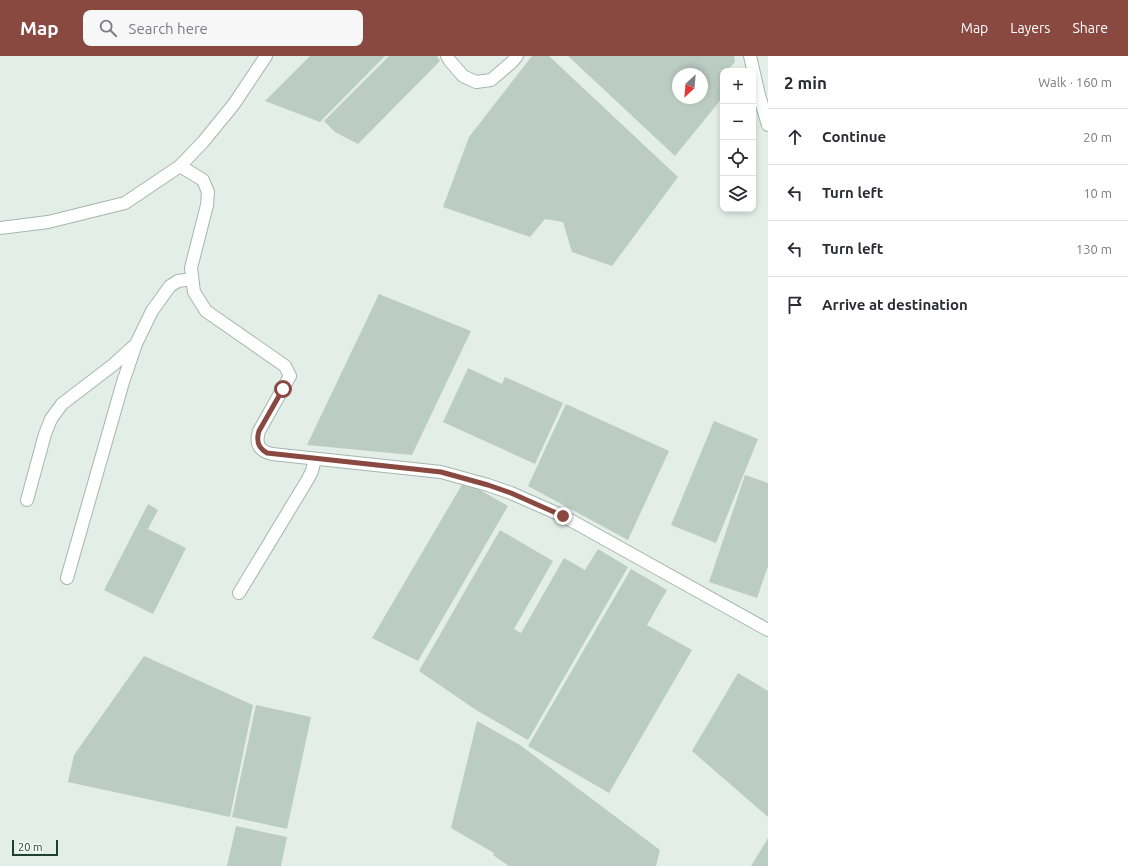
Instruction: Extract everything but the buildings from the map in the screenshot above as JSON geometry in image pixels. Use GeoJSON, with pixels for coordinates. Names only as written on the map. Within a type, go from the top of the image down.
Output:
{"type":"FeatureCollection","features":[{"type":"Feature","properties":{"kind":"street"},"geometry":{"type":"LineString","coordinates":[[0,228],[48,222],[125,203],[180,166],[204,142],[234,104],[266,56]]}},
{"type":"Feature","properties":{"kind":"street"},"geometry":{"type":"LineString","coordinates":[[447,56],[463,76],[476,82],[491,80],[512,62],[516,56]]}},
{"type":"Feature","properties":{"kind":"street"},"geometry":{"type":"LineString","coordinates":[[750,56],[768,125]]}},
{"type":"Feature","properties":{"kind":"street"},"geometry":{"type":"LineString","coordinates":[[180,166],[203,180],[208,192],[207,205],[191,268],[194,292],[206,311],[285,366],[290,376],[259,431],[257,437],[259,446],[262,450],[267,453],[315,459],[441,472],[511,493],[563,516],[768,630]]}},
{"type":"Feature","properties":{"kind":"street"},"geometry":{"type":"LineString","coordinates":[[67,578],[123,382],[136,344],[152,311],[170,286],[178,281],[192,279]]}},
{"type":"Feature","properties":{"kind":"street"},"geometry":{"type":"LineString","coordinates":[[27,500],[45,434],[56,411],[62,404],[113,365],[136,344]]}},
{"type":"Feature","properties":{"kind":"street"},"geometry":{"type":"LineString","coordinates":[[239,593],[308,479],[315,459]]}},
{"type":"Feature","properties":{"kind":"route"},"geometry":{"type":"LineString","coordinates":[[283,389],[257,437],[259,446],[267,453],[441,472],[511,493],[563,516]]}}]}
